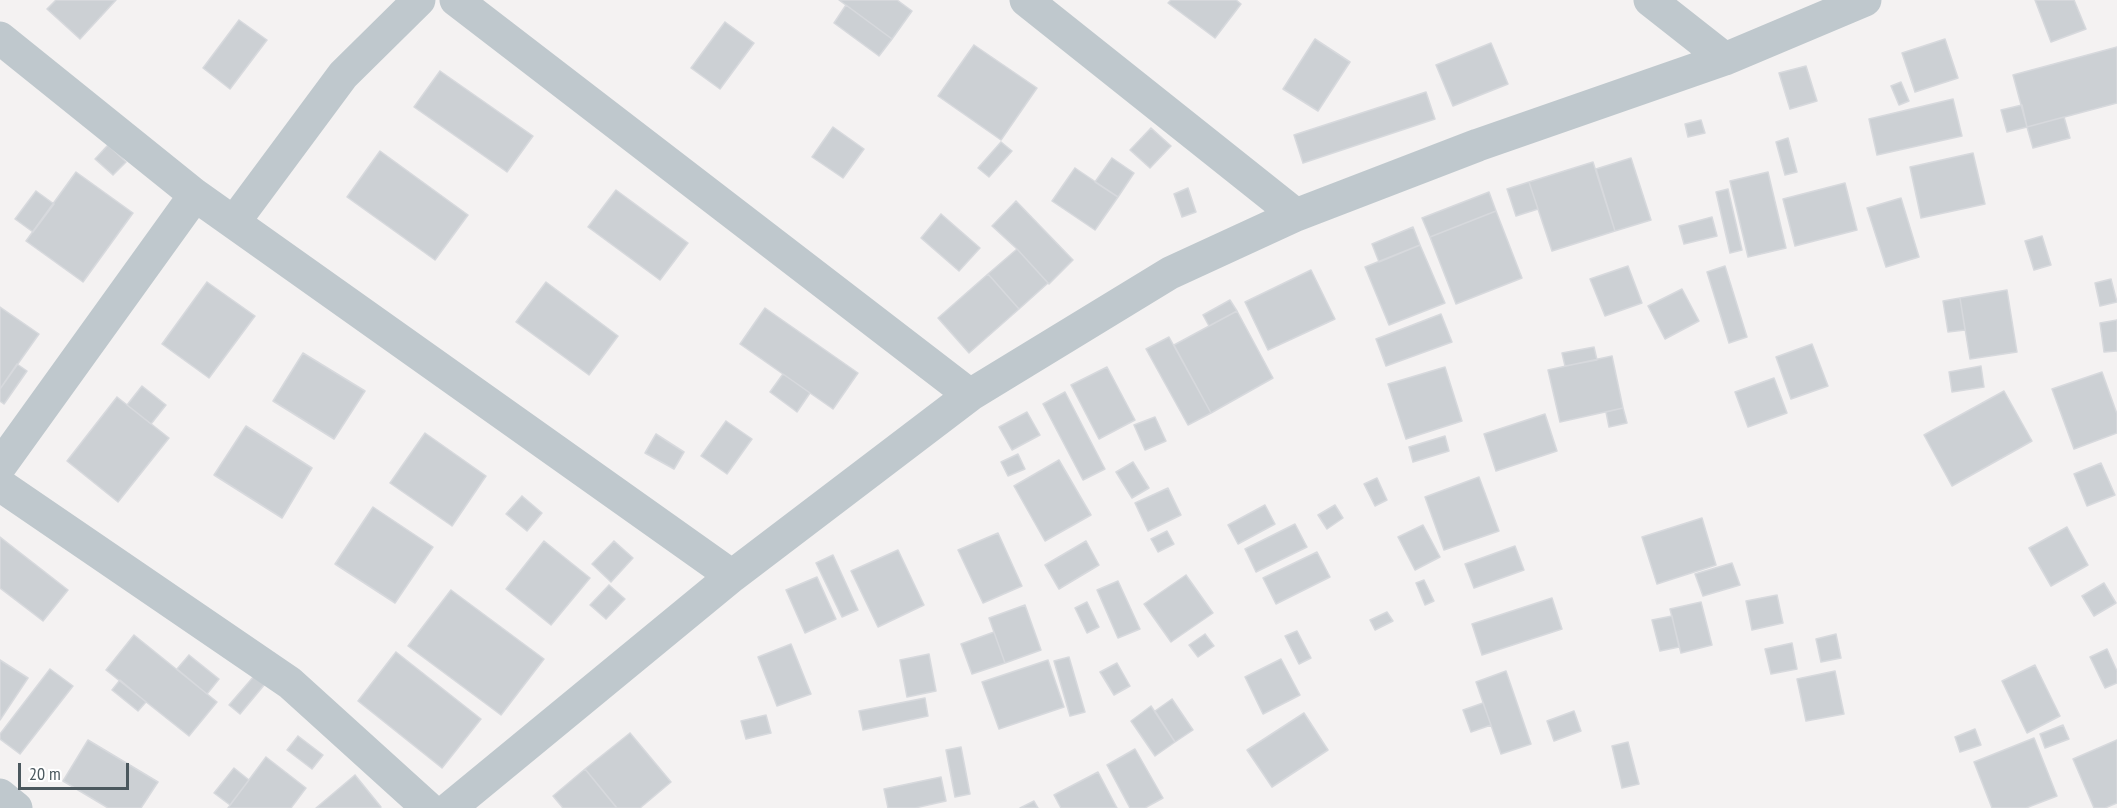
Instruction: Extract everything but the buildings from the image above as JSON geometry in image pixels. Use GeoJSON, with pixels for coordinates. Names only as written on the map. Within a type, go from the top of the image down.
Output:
{"type":"FeatureCollection","features":[{"type":"Feature","properties":{"kind":"street"},"geometry":{"type":"LineString","coordinates":[[234,222],[343,75],[419,0]]}},
{"type":"Feature","properties":{"kind":"street"},"geometry":{"type":"LineString","coordinates":[[456,0],[969,395]]}},
{"type":"Feature","properties":{"kind":"street"},"geometry":{"type":"LineString","coordinates":[[1026,0],[1296,215]]}},
{"type":"Feature","properties":{"kind":"street"},"geometry":{"type":"LineString","coordinates":[[1650,0],[1725,58]]}},
{"type":"Feature","properties":{"kind":"street"},"geometry":{"type":"LineString","coordinates":[[450,808],[732,576],[969,395],[1170,273],[1296,215],[1478,145],[1725,58],[1864,0]]}},
{"type":"Feature","properties":{"kind":"street"},"geometry":{"type":"LineString","coordinates":[[0,38],[195,195],[732,576]]}},
{"type":"Feature","properties":{"kind":"street"},"geometry":{"type":"LineString","coordinates":[[0,466],[195,195]]}},
{"type":"Feature","properties":{"kind":"street"},"geometry":{"type":"LineString","coordinates":[[0,485],[290,683],[428,808]]}},
{"type":"Feature","properties":{"kind":"street"},"geometry":{"type":"LineString","coordinates":[[0,795],[16,808]]}}]}
